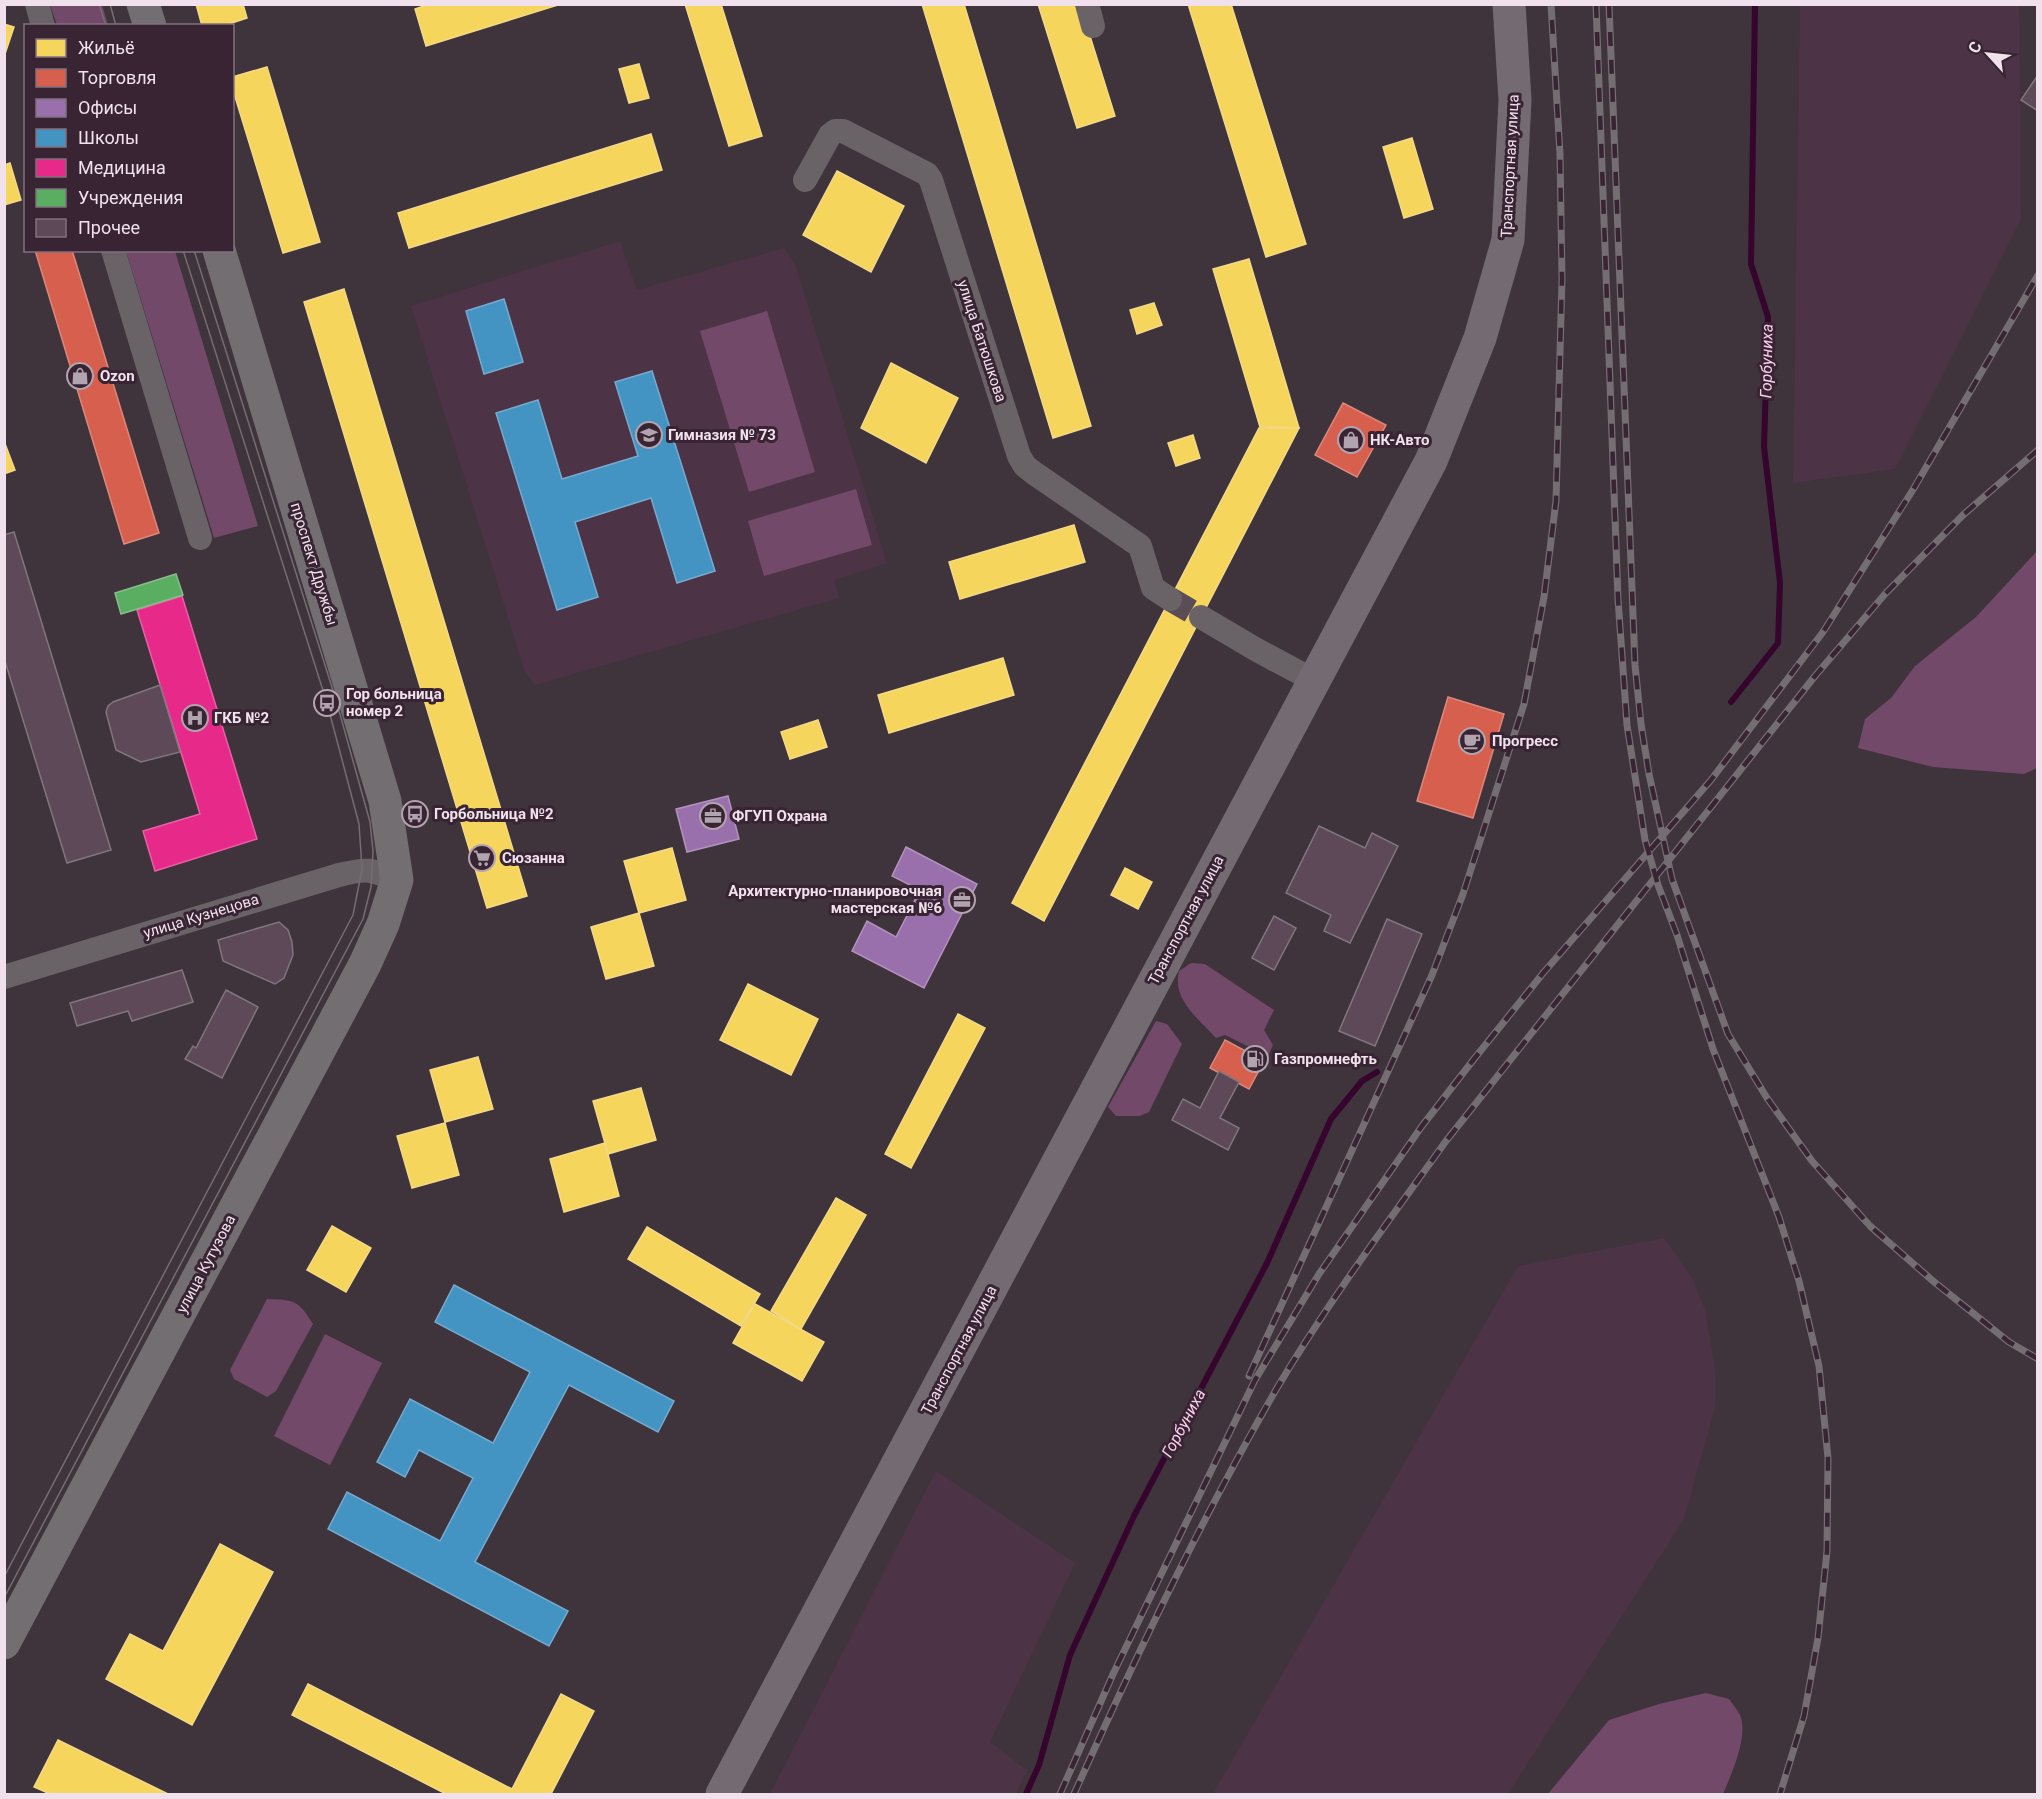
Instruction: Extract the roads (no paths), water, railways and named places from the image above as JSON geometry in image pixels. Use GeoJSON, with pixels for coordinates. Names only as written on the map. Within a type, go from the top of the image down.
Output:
{"type":"FeatureCollection","features":[{"type":"Feature","properties":{"kind":"main road"},"geometry":{"type":"LineString","coordinates":[[143,4],[149,24]]}},
{"type":"Feature","properties":{"kind":"main road","name":"Транспортная улица"},"geometry":{"type":"LineString","coordinates":[[722,1794],[1431,461],[1480,338],[1508,240],[1515,100],[1509,4]]}},
{"type":"Feature","properties":{"kind":"main road","name":"проспект Дружбы"},"geometry":{"type":"LineString","coordinates":[[220,252],[385,801],[397,880]]}},
{"type":"Feature","properties":{"kind":"main road","name":"улица Кутузова"},"geometry":{"type":"LineString","coordinates":[[4,1643],[364,964],[383,924],[397,880]]}},
{"type":"Feature","properties":{"kind":"street"},"geometry":{"type":"LineString","coordinates":[[37,4],[42,24]]}},
{"type":"Feature","properties":{"kind":"street","name":"улица Батюшкова"},"geometry":{"type":"LineString","coordinates":[[805,180],[830,135],[835,131],[843,131],[927,174],[932,180],[1019,456],[1025,466],[1034,473],[1140,546],[1153,588],[1170,599]]}},
{"type":"Feature","properties":{"kind":"street"},"geometry":{"type":"LineString","coordinates":[[114,252],[200,538]]}},
{"type":"Feature","properties":{"kind":"street"},"geometry":{"type":"LineString","coordinates":[[1201,617],[1313,680]]}},
{"type":"Feature","properties":{"kind":"street","name":"улица Кузнецова"},"geometry":{"type":"LineString","coordinates":[[4,977],[362,869],[372,870],[397,880]]}},
{"type":"Feature","properties":{"kind":"waterway","name":"Горбуниха"},"geometry":{"type":"LineString","coordinates":[[1731,702],[1778,643],[1780,583],[1764,447],[1768,317],[1751,264],[1755,4]]}},
{"type":"Feature","properties":{"kind":"waterway","name":"Горбуниха"},"geometry":{"type":"LineString","coordinates":[[1026,1794],[1039,1765],[1070,1655],[1134,1516],[1267,1263],[1331,1119],[1362,1081],[1377,1072]]}},
{"type":"Feature","properties":{"kind":"tunnel"},"geometry":{"type":"LineString","coordinates":[[1170,599],[1201,617]]}},
{"type":"Feature","properties":{"kind":"tram line"},"geometry":{"type":"LineString","coordinates":[[99,4],[105,24]]}},
{"type":"Feature","properties":{"kind":"tram line"},"geometry":{"type":"LineString","coordinates":[[110,4],[115,24]]}},
{"type":"Feature","properties":{"kind":"tram line"},"geometry":{"type":"LineString","coordinates":[[4,1577],[353,915],[362,869],[359,824],[327,703],[184,252]]}},
{"type":"Feature","properties":{"kind":"tram line"},"geometry":{"type":"LineString","coordinates":[[4,1598],[363,919],[371,887],[373,851],[370,822],[336,700],[195,252]]}},
{"type":"Feature","properties":{"kind":"railway"},"geometry":{"type":"LineString","coordinates":[[1249,1376],[1432,975],[1463,894],[1524,704],[1544,597],[1556,501],[1562,279],[1560,154],[1551,4]]}},
{"type":"Feature","properties":{"kind":"railway"},"geometry":{"type":"LineString","coordinates":[[1596,4],[1618,599],[1627,725],[1645,840],[1713,1049],[1779,1217],[1799,1281],[1819,1366],[1828,1458],[1827,1551],[1818,1638],[1804,1716],[1780,1794]]}},
{"type":"Feature","properties":{"kind":"railway"},"geometry":{"type":"LineString","coordinates":[[1609,4],[1635,665],[1649,774],[1672,879],[1728,1034],[1767,1098],[1812,1161],[1870,1226],[1933,1281],[2009,1342],[2038,1359]]}},
{"type":"Feature","properties":{"kind":"railway"},"geometry":{"type":"LineString","coordinates":[[1060,1794],[1114,1672],[1255,1380],[1319,1274],[1422,1126],[1474,1059],[1544,972],[1711,780],[1823,632],[1914,488],[2038,275]]}},
{"type":"Feature","properties":{"kind":"railway"},"geometry":{"type":"LineString","coordinates":[[1074,1794],[1170,1588],[1249,1437],[1297,1356],[1380,1232],[1446,1141],[1815,676],[1885,594],[1963,515],[2038,450]]}},
{"type":"Feature","properties":{"kind":"place","name":"Ozon"},"geometry":{"type":"Point","coordinates":[80,376]}},
{"type":"Feature","properties":{"kind":"place","name":"Гимназия № 73"},"geometry":{"type":"Point","coordinates":[649,435]}},
{"type":"Feature","properties":{"kind":"place","name":"НК-Авто"},"geometry":{"type":"Point","coordinates":[1351,440]}},
{"type":"Feature","properties":{"kind":"place","name":"Гор больница номер 2"},"geometry":{"type":"Point","coordinates":[327,703]}},
{"type":"Feature","properties":{"kind":"place","name":"ГКБ №2"},"geometry":{"type":"Point","coordinates":[195,718]}},
{"type":"Feature","properties":{"kind":"place","name":"Прогресс"},"geometry":{"type":"Point","coordinates":[1472,741]}},
{"type":"Feature","properties":{"kind":"place","name":"Горбольница №2"},"geometry":{"type":"Point","coordinates":[415,814]}},
{"type":"Feature","properties":{"kind":"place","name":"ФГУП Охрана"},"geometry":{"type":"Point","coordinates":[713,816]}},
{"type":"Feature","properties":{"kind":"place","name":"Сюзанна"},"geometry":{"type":"Point","coordinates":[482,858]}},
{"type":"Feature","properties":{"kind":"place","name":"Архитектурно-планировочная мастерская №6"},"geometry":{"type":"Point","coordinates":[962,900]}},
{"type":"Feature","properties":{"kind":"place","name":"Газпромнефть"},"geometry":{"type":"Point","coordinates":[1255,1059]}}]}
